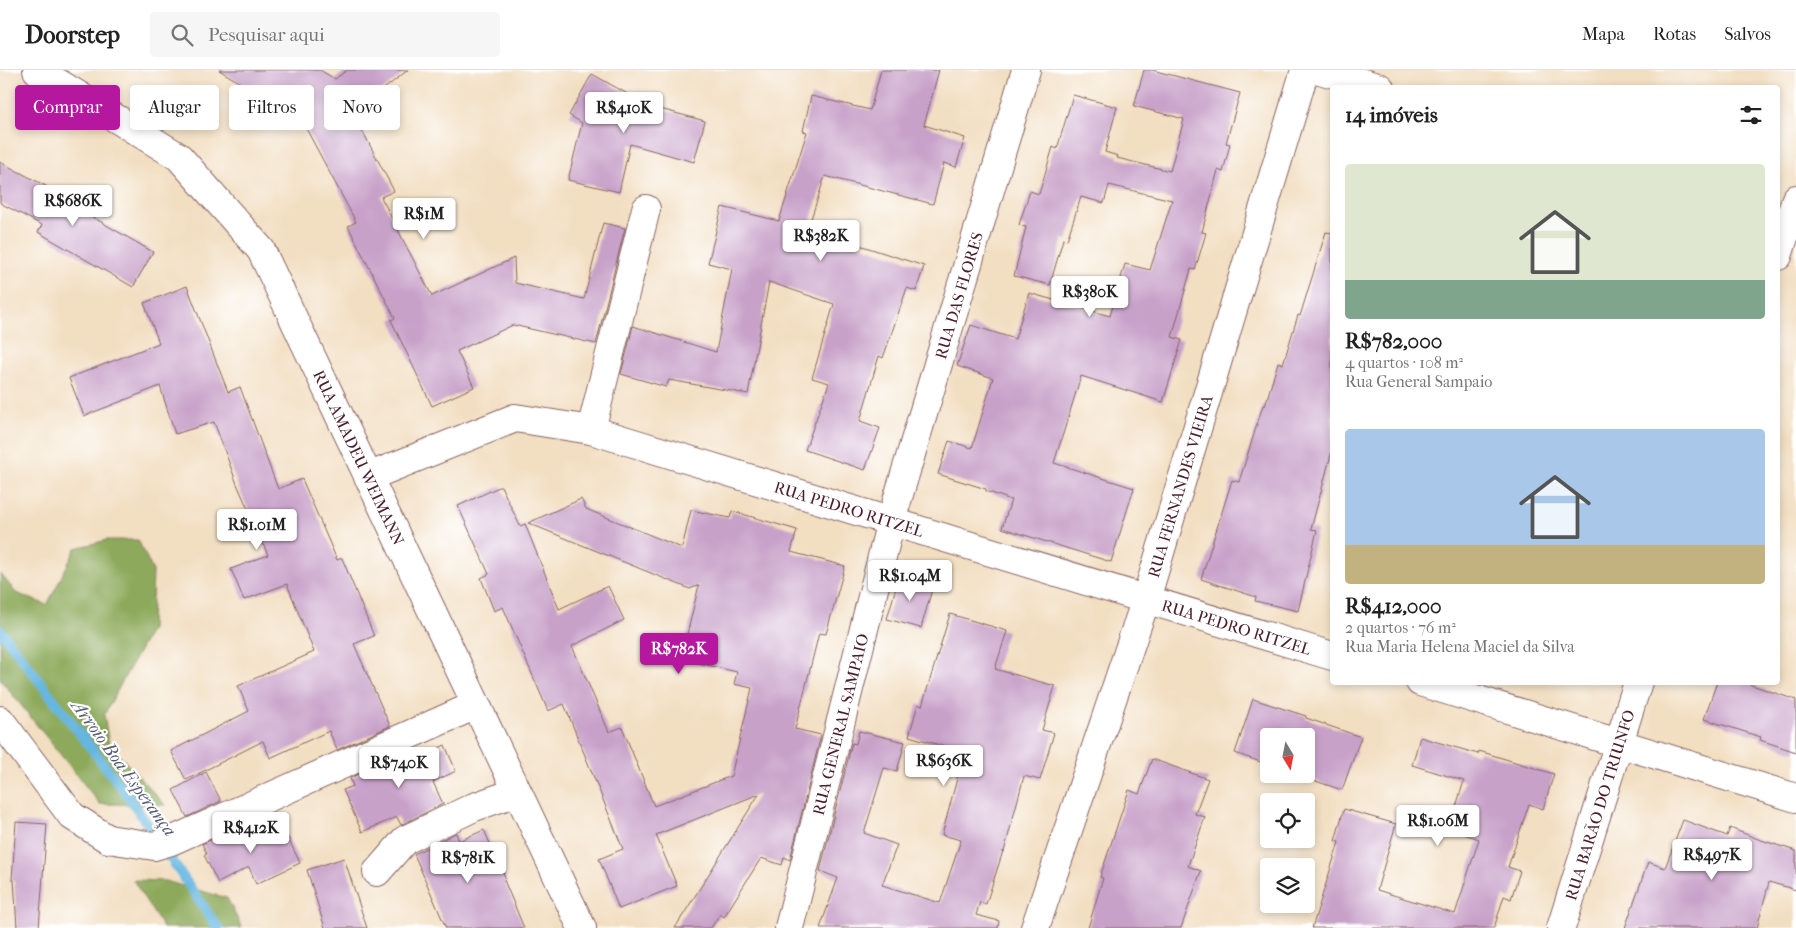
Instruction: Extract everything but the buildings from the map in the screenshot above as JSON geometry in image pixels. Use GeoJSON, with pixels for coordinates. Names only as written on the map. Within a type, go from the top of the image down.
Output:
{"type":"FeatureCollection","features":[{"type":"Feature","properties":{"kind":"street","name":"RUA AMADEU WEIMANN"},"geometry":{"type":"LineString","coordinates":[[37,70],[180,157],[261,250],[582,928]]}},
{"type":"Feature","properties":{"kind":"street","name":"RUA DAS FLORES"},"geometry":{"type":"LineString","coordinates":[[891,521],[1026,70]]}},
{"type":"Feature","properties":{"kind":"street","name":"RUA FERNANDES VIEIRA"},"geometry":{"type":"LineString","coordinates":[[1035,928],[1146,599],[1305,70]]}},
{"type":"Feature","properties":{"kind":"street"},"geometry":{"type":"LineString","coordinates":[[1320,70],[1370,85]]}},
{"type":"Feature","properties":{"kind":"street"},"geometry":{"type":"LineString","coordinates":[[1780,248],[1791,205]]}},
{"type":"Feature","properties":{"kind":"street"},"geometry":{"type":"LineString","coordinates":[[591,430],[646,210]]}},
{"type":"Feature","properties":{"kind":"street","name":"RUA PEDRO RITZEL"},"geometry":{"type":"LineString","coordinates":[[368,477],[515,418],[591,430],[1330,655]]}},
{"type":"Feature","properties":{"kind":"street","name":"RUA GENERAL SAMPAIO"},"geometry":{"type":"LineString","coordinates":[[790,928],[891,521]]}},
{"type":"Feature","properties":{"kind":"street"},"geometry":{"type":"LineString","coordinates":[[1430,685],[1796,798]]}},
{"type":"Feature","properties":{"kind":"street","name":"RUA BARÃO DO TRIUNFO"},"geometry":{"type":"LineString","coordinates":[[1561,928],[1637,685]]}},
{"type":"Feature","properties":{"kind":"street"},"geometry":{"type":"LineString","coordinates":[[0,720],[72,816],[108,839],[162,844],[476,704]]}},
{"type":"Feature","properties":{"kind":"street"},"geometry":{"type":"LineString","coordinates":[[377,872],[405,840],[474,807],[517,792]]}},
{"type":"Feature","properties":{"kind":"green space"},"geometry":{"type":"Polygon","coordinates":[[[107,540],[138,540],[153,571],[151,629],[104,715],[109,744],[165,805],[100,804],[0,679],[0,573],[16,593],[47,605],[76,548],[107,540]]]}},
{"type":"Feature","properties":{"kind":"green space"},"geometry":{"type":"Polygon","coordinates":[[[133,880],[165,881],[227,898],[242,928],[163,928],[133,880]]]}},
{"type":"Feature","properties":{"kind":"waterway","name":"Arroio Boa Esperança"},"geometry":{"type":"LineString","coordinates":[[0,630],[128,796],[218,928]]}}]}
